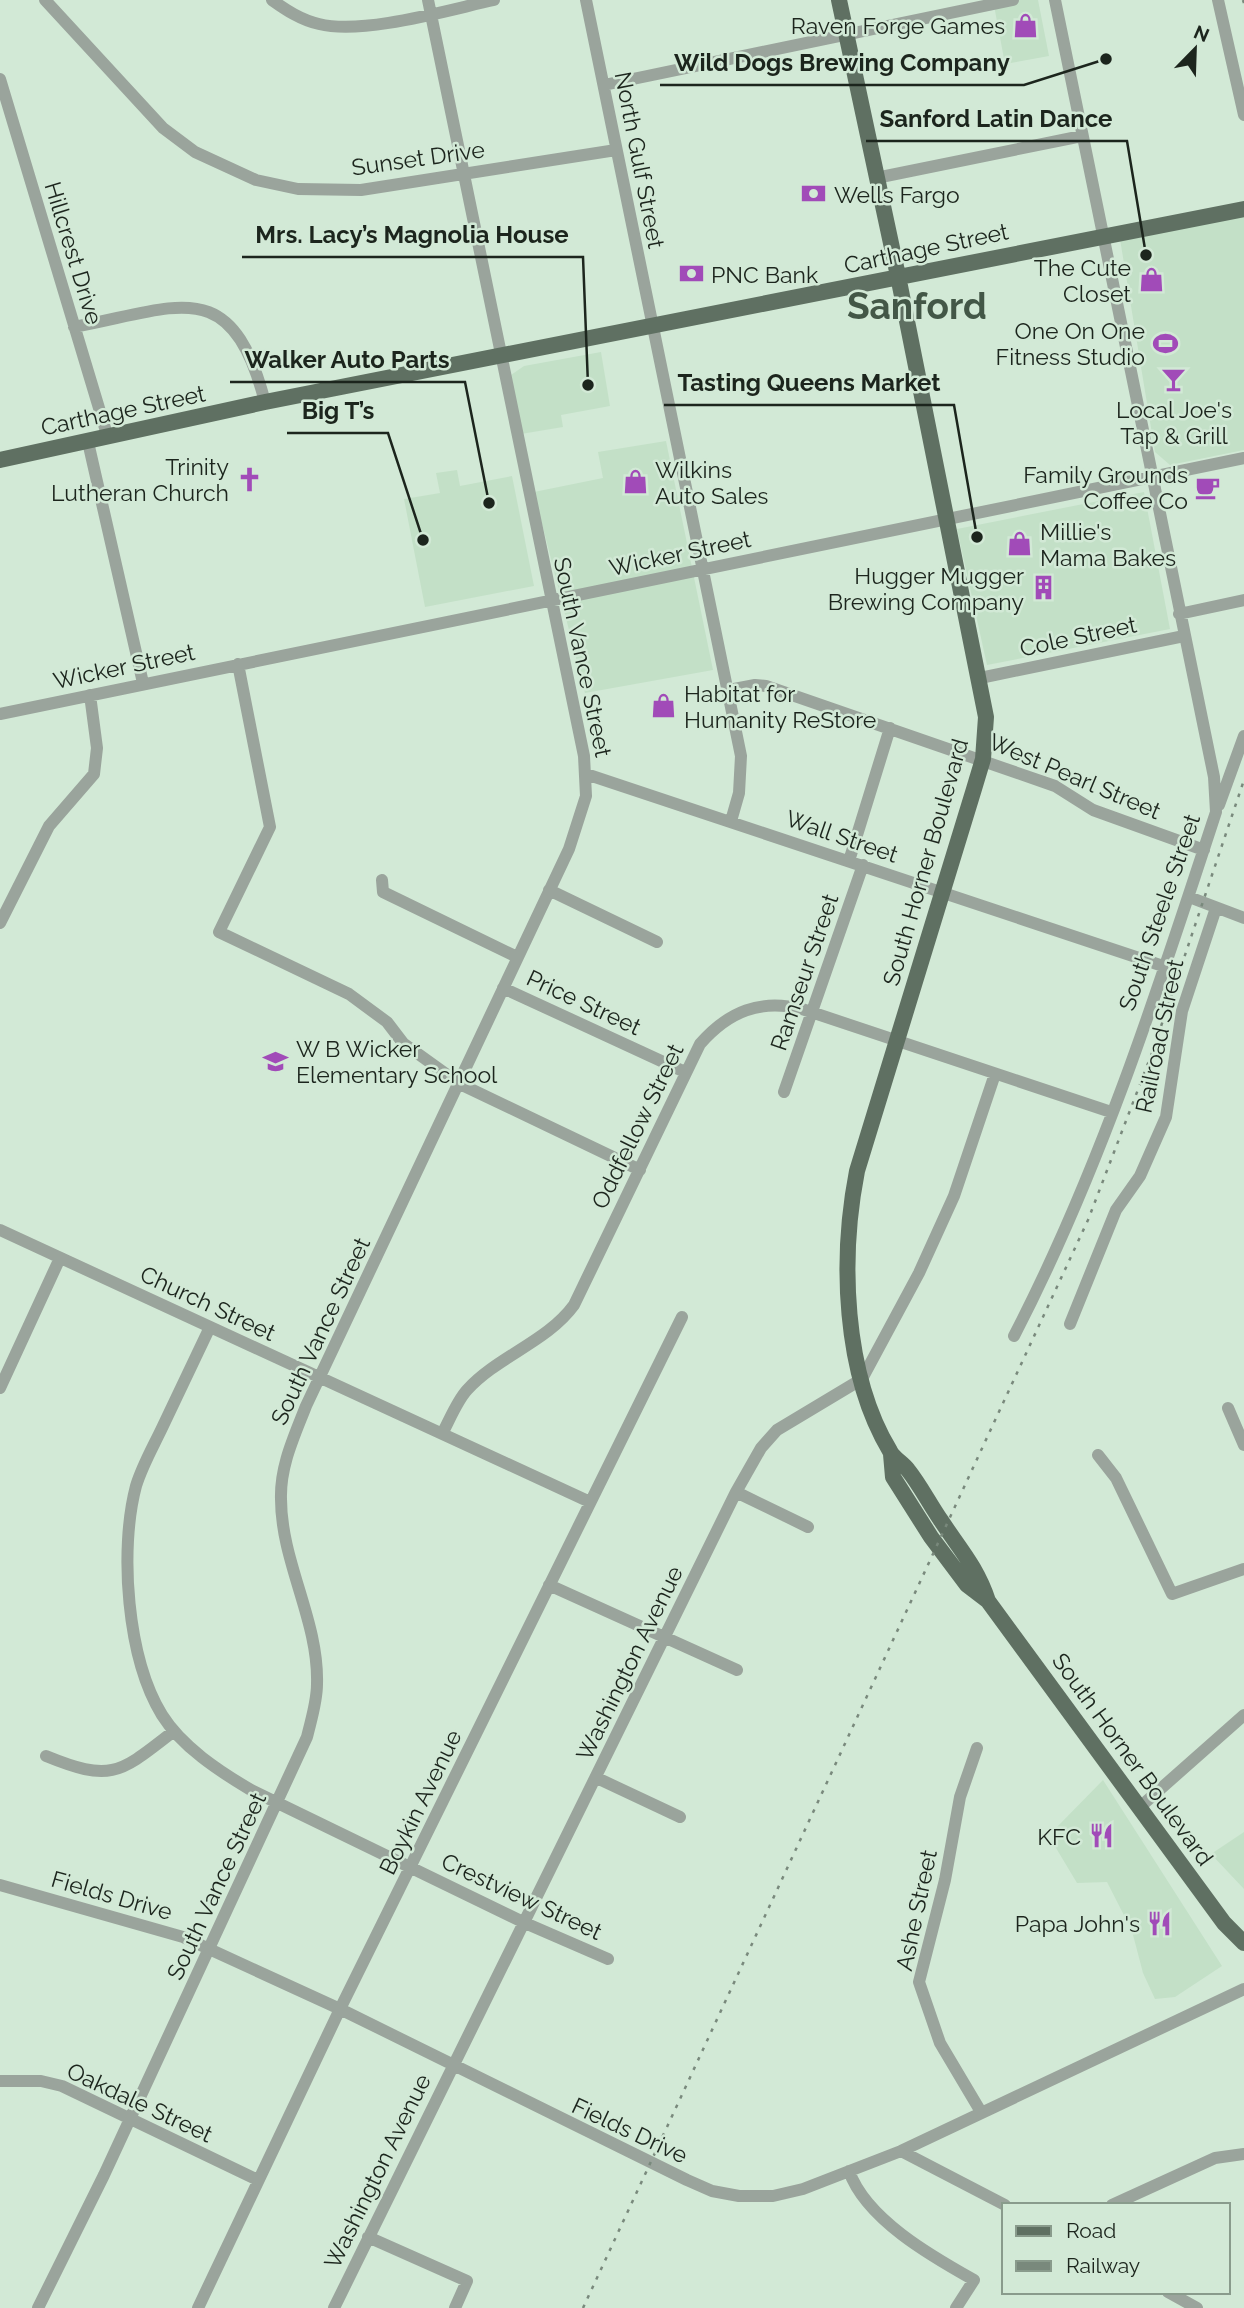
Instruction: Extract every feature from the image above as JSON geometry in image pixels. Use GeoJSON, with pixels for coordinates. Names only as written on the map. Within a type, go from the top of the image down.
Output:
{"type":"FeatureCollection","features":[{"type":"Feature","properties":{"kind":"main road","name":"South Horner Boulevard"},"geometry":{"type":"LineString","coordinates":[[839,0],[948,519],[986,717],[983,760],[864,1143],[849,1221],[848,1294],[862,1379],[876,1423],[891,1454],[893,1477],[918,1517],[967,1585],[988,1601],[1224,1923],[1244,1943]]}},
{"type":"Feature","properties":{"kind":"main road","name":"Carthage Street"},"geometry":{"type":"LineString","coordinates":[[0,460],[265,402],[500,358],[898,276],[1244,209]]}},
{"type":"Feature","properties":{"kind":"street","name":"Sunset Drive"},"geometry":{"type":"LineString","coordinates":[[45,0],[149,116],[195,152],[244,176],[298,189],[362,190],[615,150]]}},
{"type":"Feature","properties":{"kind":"street"},"geometry":{"type":"LineString","coordinates":[[271,0],[289,12],[322,25],[355,26],[430,7],[494,0]]}},
{"type":"Feature","properties":{"kind":"street","name":"North Gulf Street"},"geometry":{"type":"LineString","coordinates":[[586,0],[702,570],[730,690],[741,756],[739,793],[731,821]]}},
{"type":"Feature","properties":{"kind":"street"},"geometry":{"type":"LineString","coordinates":[[604,85],[1013,0]]}},
{"type":"Feature","properties":{"kind":"street","name":"South Steele Street"},"geometry":{"type":"LineString","coordinates":[[1014,1336],[1055,1257],[1086,1185],[1189,897],[1216,812],[1214,776],[1178,614],[1055,0]]}},
{"type":"Feature","properties":{"kind":"street"},"geometry":{"type":"LineString","coordinates":[[1218,0],[1244,115]]}},
{"type":"Feature","properties":{"kind":"street","name":"South Vance Street"},"geometry":{"type":"LineString","coordinates":[[38,2308],[131,2118],[280,1801],[307,1737],[317,1684],[314,1653],[284,1529],[281,1499],[285,1458],[569,849],[583,809],[586,774],[430,7]]}},
{"type":"Feature","properties":{"kind":"street","name":"Hillcrest Drive"},"geometry":{"type":"LineString","coordinates":[[0,79],[108,438]]}},
{"type":"Feature","properties":{"kind":"street"},"geometry":{"type":"LineString","coordinates":[[876,178],[1082,136]]}},
{"type":"Feature","properties":{"kind":"street"},"geometry":{"type":"LineString","coordinates":[[74,327],[181,306],[206,310],[223,318],[243,340],[256,368],[265,402]]}},
{"type":"Feature","properties":{"kind":"street"},"geometry":{"type":"LineString","coordinates":[[88,442],[143,683]]}},
{"type":"Feature","properties":{"kind":"street","name":"Wicker Street"},"geometry":{"type":"LineString","coordinates":[[0,714],[1244,458]]}},
{"type":"Feature","properties":{"kind":"street"},"geometry":{"type":"LineString","coordinates":[[1178,614],[1244,600]]}},
{"type":"Feature","properties":{"kind":"street","name":"Cole Street"},"geometry":{"type":"LineString","coordinates":[[980,678],[1184,636]]}},
{"type":"Feature","properties":{"kind":"street"},"geometry":{"type":"LineString","coordinates":[[238,664],[270,827],[219,932],[349,995],[387,1022],[402,1043],[460,1084],[640,1170]]}},
{"type":"Feature","properties":{"kind":"street","name":"West Pearl Street"},"geometry":{"type":"LineString","coordinates":[[730,690],[755,685],[766,686],[1055,786],[1112,818],[1204,850]]}},
{"type":"Feature","properties":{"kind":"street"},"geometry":{"type":"LineString","coordinates":[[0,923],[49,826],[94,774],[97,748],[90,695]]}},
{"type":"Feature","properties":{"kind":"street"},"geometry":{"type":"LineString","coordinates":[[849,861],[890,729]]}},
{"type":"Feature","properties":{"kind":"street"},"geometry":{"type":"LineString","coordinates":[[1216,812],[1244,736]]}},
{"type":"Feature","properties":{"kind":"street","name":"Wall Street"},"geometry":{"type":"LineString","coordinates":[[586,774],[1163,966]]}},
{"type":"Feature","properties":{"kind":"street","name":"Ramseur Street"},"geometry":{"type":"LineString","coordinates":[[784,1092],[863,865]]}},
{"type":"Feature","properties":{"kind":"street","name":"Price Street"},"geometry":{"type":"LineString","coordinates":[[382,880],[383,892],[517,957]]}},
{"type":"Feature","properties":{"kind":"street"},"geometry":{"type":"LineString","coordinates":[[549,890],[657,942]]}},
{"type":"Feature","properties":{"kind":"street"},"geometry":{"type":"LineString","coordinates":[[1189,897],[1244,918]]}},
{"type":"Feature","properties":{"kind":"street","name":"Railroad Street"},"geometry":{"type":"LineString","coordinates":[[1070,1324],[1116,1210],[1140,1176],[1166,1117],[1182,1011],[1216,908]]}},
{"type":"Feature","properties":{"kind":"street","name":"Price Street"},"geometry":{"type":"LineString","coordinates":[[503,988],[685,1072]]}},
{"type":"Feature","properties":{"kind":"street","name":"Oddfellow Street"},"geometry":{"type":"LineString","coordinates":[[443,1433],[466,1391],[509,1356],[564,1319],[580,1294],[700,1044],[714,1028],[742,1010],[762,1005],[784,1005],[812,1012],[897,1038],[1111,1112]]}},
{"type":"Feature","properties":{"kind":"street"},"geometry":{"type":"LineString","coordinates":[[862,1379],[919,1273],[954,1196],[995,1074]]}},
{"type":"Feature","properties":{"kind":"street","name":"Church Street"},"geometry":{"type":"LineString","coordinates":[[0,1230],[590,1502]]}},
{"type":"Feature","properties":{"kind":"street"},"geometry":{"type":"LineString","coordinates":[[0,1388],[60,1258]]}},
{"type":"Feature","properties":{"kind":"street","name":"Boykin Avenue"},"geometry":{"type":"LineString","coordinates":[[198,2308],[340,2009],[682,1317]]}},
{"type":"Feature","properties":{"kind":"street","name":"Crestview Street"},"geometry":{"type":"LineString","coordinates":[[210,1326],[136,1485],[128,1528],[135,1640],[147,1685],[174,1731],[220,1772],[524,1923],[608,1959]]}},
{"type":"Feature","properties":{"kind":"street","name":"Washington Avenue"},"geometry":{"type":"LineString","coordinates":[[334,2308],[597,1778],[664,1637],[736,1492],[761,1448],[777,1430],[862,1379]]}},
{"type":"Feature","properties":{"kind":"street"},"geometry":{"type":"LineString","coordinates":[[1228,1408],[1244,1445]]}},
{"type":"Feature","properties":{"kind":"street"},"geometry":{"type":"LineString","coordinates":[[1098,1455],[1116,1478],[1172,1594],[1244,1569]]}},
{"type":"Feature","properties":{"kind":"street"},"geometry":{"type":"LineString","coordinates":[[736,1492],[808,1527]]}},
{"type":"Feature","properties":{"kind":"street"},"geometry":{"type":"LineString","coordinates":[[549,1585],[737,1670]]}},
{"type":"Feature","properties":{"kind":"street"},"geometry":{"type":"LineString","coordinates":[[1140,1807],[1244,1715]]}},
{"type":"Feature","properties":{"kind":"street"},"geometry":{"type":"LineString","coordinates":[[46,1756],[91,1773],[112,1771],[144,1754],[174,1731]]}},
{"type":"Feature","properties":{"kind":"street","name":"Ashe Street"},"geometry":{"type":"LineString","coordinates":[[977,1748],[960,1797],[945,1880],[919,1982],[940,2043],[981,2112]]}},
{"type":"Feature","properties":{"kind":"street"},"geometry":{"type":"LineString","coordinates":[[597,1778],[680,1817]]}},
{"type":"Feature","properties":{"kind":"street","name":"Fields Drive"},"geometry":{"type":"LineString","coordinates":[[0,1885],[143,1924],[209,1949],[340,2009],[712,2191],[739,2196],[773,2196],[803,2189],[901,2151],[1244,1989]]}},
{"type":"Feature","properties":{"kind":"street","name":"Oakdale Street"},"geometry":{"type":"LineString","coordinates":[[0,2081],[41,2081],[62,2086],[258,2180]]}},
{"type":"Feature","properties":{"kind":"street"},"geometry":{"type":"LineString","coordinates":[[901,2151],[1002,2203]]}},
{"type":"Feature","properties":{"kind":"street"},"geometry":{"type":"LineString","coordinates":[[1116,2203],[1214,2158],[1244,2154]]}},
{"type":"Feature","properties":{"kind":"street"},"geometry":{"type":"LineString","coordinates":[[849,2171],[855,2188],[897,2229],[932,2256],[974,2280],[956,2308]]}},
{"type":"Feature","properties":{"kind":"street"},"geometry":{"type":"LineString","coordinates":[[368,2237],[467,2281],[455,2308]]}},
{"type":"Feature","properties":{"kind":"street"},"geometry":{"type":"LineString","coordinates":[[1172,2294],[1197,2308]]}},
{"type":"Feature","properties":{"kind":"shaded area"},"geometry":{"type":"Polygon","coordinates":[[[993,0],[1038,0],[1049,56],[1005,64],[993,0]]]}},
{"type":"Feature","properties":{"kind":"shaded area"},"geometry":{"type":"Polygon","coordinates":[[[1244,216],[1244,450],[1170,465],[1155,452],[1120,239],[1244,216]]]}},
{"type":"Feature","properties":{"kind":"shaded area"},"geometry":{"type":"Polygon","coordinates":[[[601,352],[610,406],[561,415],[563,427],[521,434],[511,375],[524,366],[601,352]]]}},
{"type":"Feature","properties":{"kind":"shaded area"},"geometry":{"type":"Polygon","coordinates":[[[666,441],[713,670],[585,693],[534,492],[603,478],[598,452],[666,441]]]}},
{"type":"Feature","properties":{"kind":"shaded area"},"geometry":{"type":"Polygon","coordinates":[[[457,470],[460,486],[512,476],[534,586],[425,607],[404,499],[440,493],[436,473],[457,470]]]}},
{"type":"Feature","properties":{"kind":"shaded area"},"geometry":{"type":"Polygon","coordinates":[[[1144,492],[1170,629],[987,665],[957,529],[1144,492]]]}},
{"type":"Feature","properties":{"kind":"shaded area"},"geometry":{"type":"Polygon","coordinates":[[[1103,1780],[1222,1966],[1175,1997],[1155,1999],[1143,1973],[1132,1931],[1107,1882],[1077,1883],[1053,1843],[1056,1828],[1103,1780]]]}},
{"type":"Feature","properties":{"kind":"shaded area"},"geometry":{"type":"Polygon","coordinates":[[[1244,1832],[1244,1889],[1211,1854],[1244,1832]]]}},
{"type":"Feature","properties":{"kind":"railway"},"geometry":{"type":"LineString","coordinates":[[583,2308],[1088,1220],[1152,1053],[1244,780]]}},
{"type":"Feature","properties":{"kind":"place","name":"Raven Forge Games"},"geometry":{"type":"Point","coordinates":[1025,25]}},
{"type":"Feature","properties":{"kind":"place","name":"Wild Dogs Brewing Company"},"geometry":{"type":"Point","coordinates":[1106,59]}},
{"type":"Feature","properties":{"kind":"place","name":"Wells Fargo"},"geometry":{"type":"Point","coordinates":[814,194]}},
{"type":"Feature","properties":{"kind":"place","name":"Sanford Latin Dance"},"geometry":{"type":"Point","coordinates":[1146,255]}},
{"type":"Feature","properties":{"kind":"place","name":"PNC Bank"},"geometry":{"type":"Point","coordinates":[691,274]}},
{"type":"Feature","properties":{"kind":"place","name":"The Cute Closet"},"geometry":{"type":"Point","coordinates":[1151,280]}},
{"type":"Feature","properties":{"kind":"place","name":"One On One Fitness Studio"},"geometry":{"type":"Point","coordinates":[1165,343]}},
{"type":"Feature","properties":{"kind":"place","name":"Local Joe's Tap & Grill"},"geometry":{"type":"Point","coordinates":[1174,379]}},
{"type":"Feature","properties":{"kind":"place","name":"Mrs. Lacy’s Magnolia House"},"geometry":{"type":"Point","coordinates":[588,385]}},
{"type":"Feature","properties":{"kind":"place","name":"Trinity Lutheran Church"},"geometry":{"type":"Point","coordinates":[249,479]}},
{"type":"Feature","properties":{"kind":"place","name":"Wilkins Auto Sales"},"geometry":{"type":"Point","coordinates":[635,482]}},
{"type":"Feature","properties":{"kind":"place","name":"Family Grounds Coffee Co"},"geometry":{"type":"Point","coordinates":[1208,487]}},
{"type":"Feature","properties":{"kind":"place","name":"Walker Auto Parts"},"geometry":{"type":"Point","coordinates":[489,503]}},
{"type":"Feature","properties":{"kind":"place","name":"Tasting Queens Market"},"geometry":{"type":"Point","coordinates":[977,537]}},
{"type":"Feature","properties":{"kind":"place","name":"Big T’s"},"geometry":{"type":"Point","coordinates":[423,540]}},
{"type":"Feature","properties":{"kind":"place","name":"Millie's Mama Bakes"},"geometry":{"type":"Point","coordinates":[1020,544]}},
{"type":"Feature","properties":{"kind":"place","name":"Hugger Mugger Brewing Company"},"geometry":{"type":"Point","coordinates":[1044,588]}},
{"type":"Feature","properties":{"kind":"place","name":"Habitat for Humanity ReStore"},"geometry":{"type":"Point","coordinates":[664,706]}},
{"type":"Feature","properties":{"kind":"place","name":"W B Wicker Elementary School"},"geometry":{"type":"Point","coordinates":[276,1061]}},
{"type":"Feature","properties":{"kind":"place","name":"KFC"},"geometry":{"type":"Point","coordinates":[1101,1836]}},
{"type":"Feature","properties":{"kind":"place","name":"Papa John's"},"geometry":{"type":"Point","coordinates":[1160,1923]}},
{"type":"Feature","properties":{"kind":"district","name":"Sanford"},"geometry":{"type":"Point","coordinates":[917,306]}}]}
